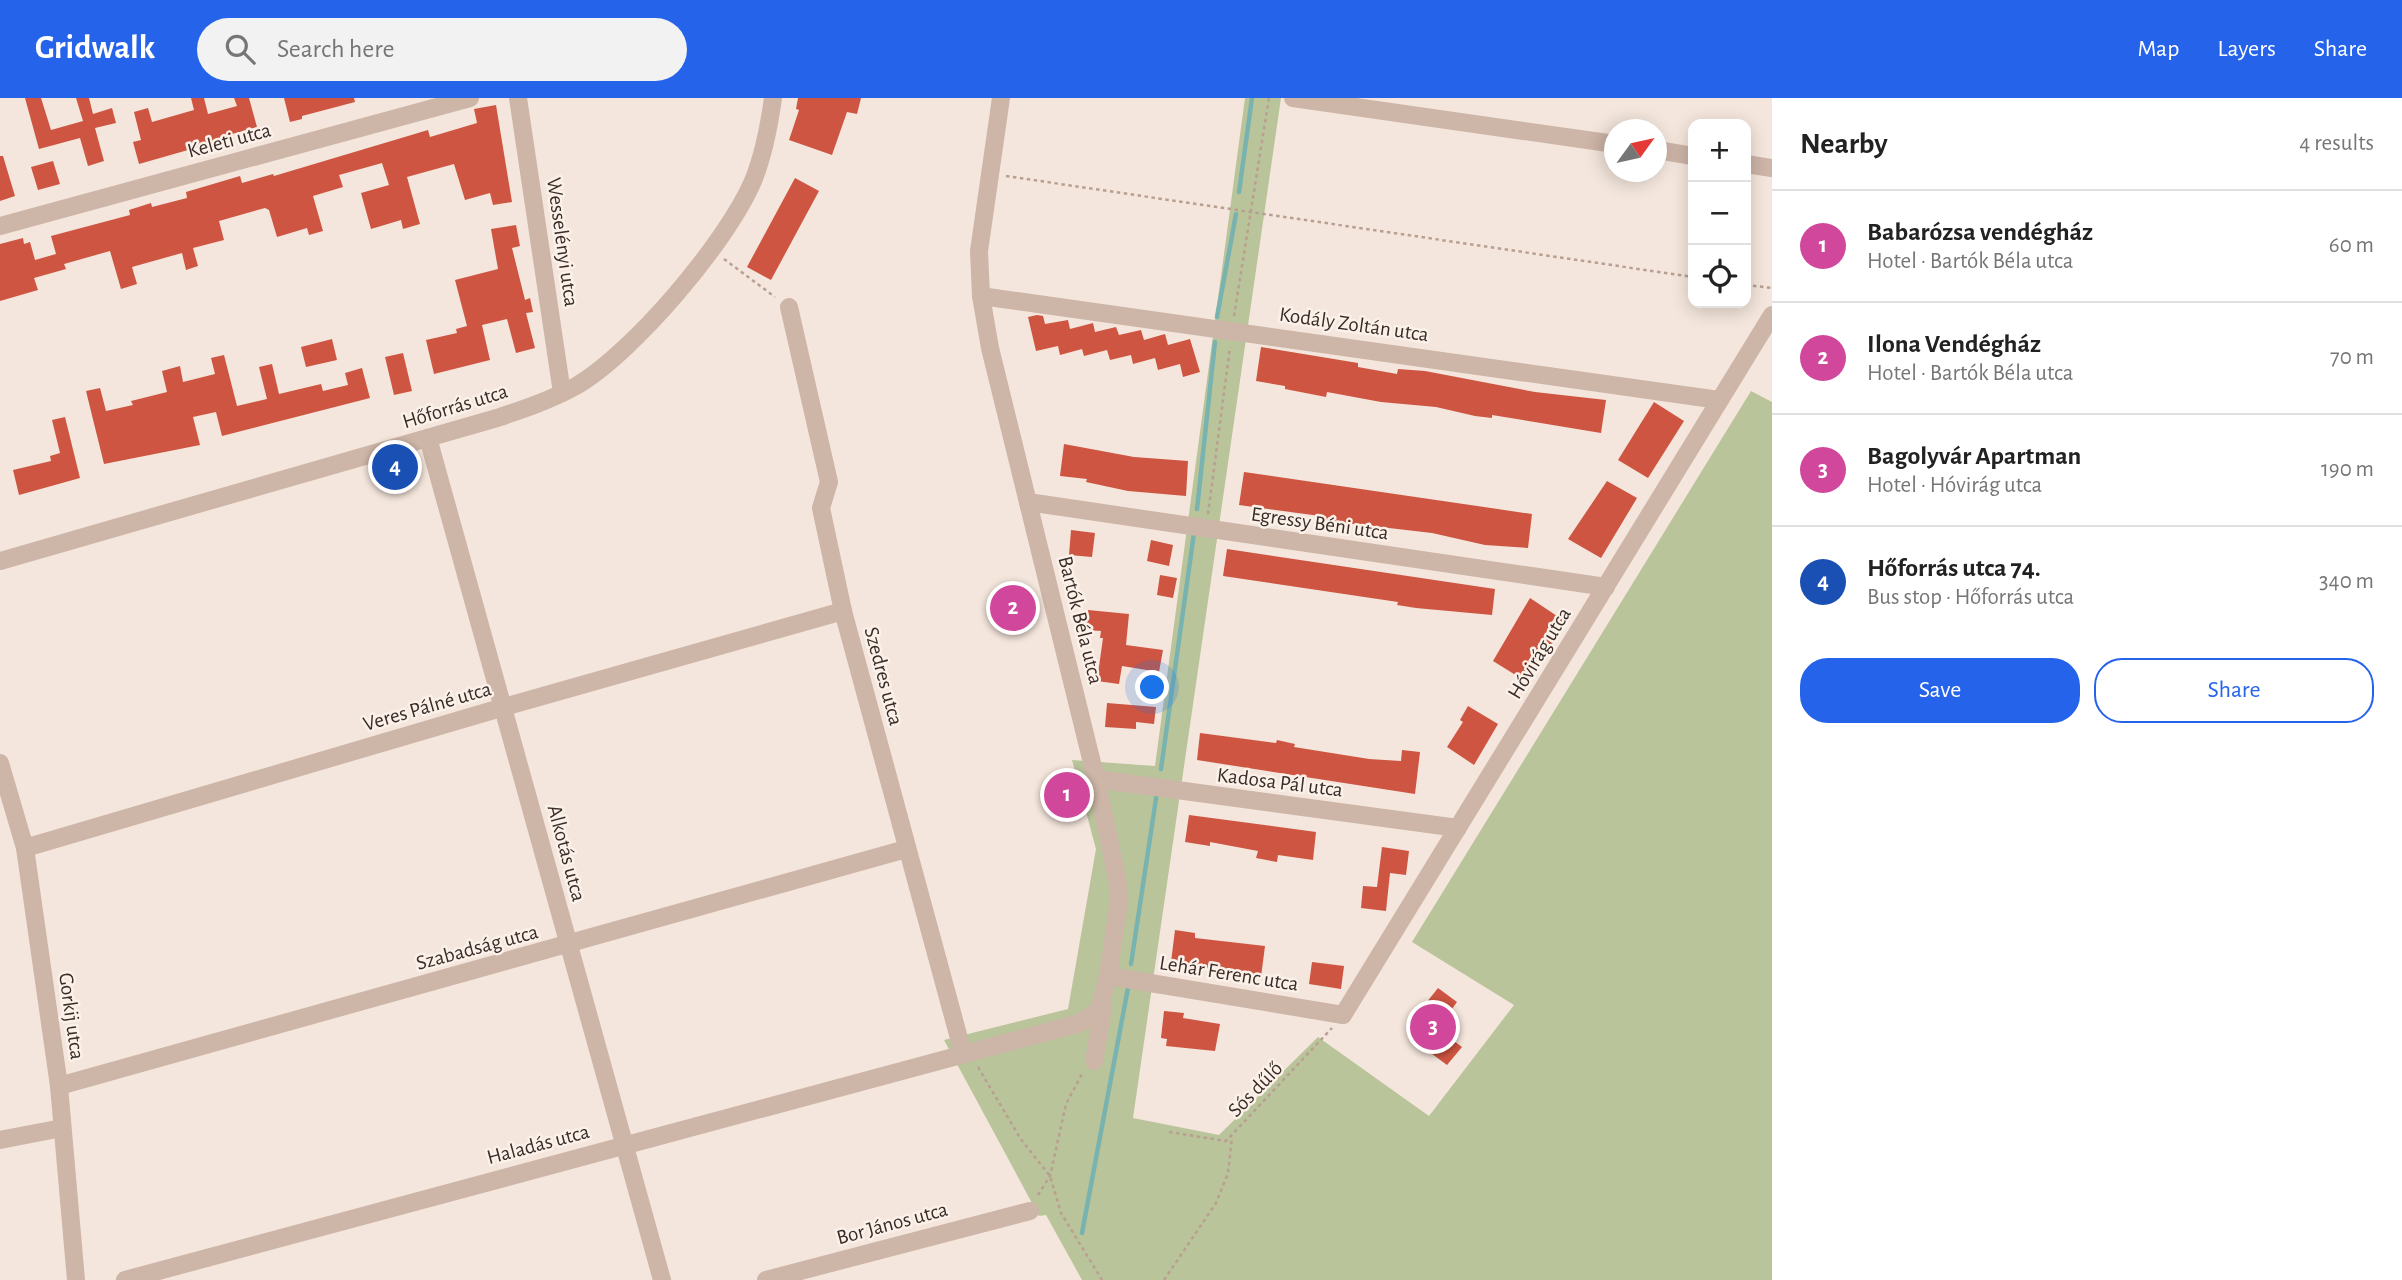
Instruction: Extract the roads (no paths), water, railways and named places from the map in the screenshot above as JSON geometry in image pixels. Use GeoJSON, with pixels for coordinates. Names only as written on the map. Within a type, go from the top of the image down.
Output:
{"type":"FeatureCollection","features":[{"type":"Feature","properties":{"kind":"street","name":"Keleti utca"},"geometry":{"type":"LineString","coordinates":[[0,226],[470,98]]}},
{"type":"Feature","properties":{"kind":"street","name":"Wesselényi utca"},"geometry":{"type":"LineString","coordinates":[[518,98],[562,393]]}},
{"type":"Feature","properties":{"kind":"street","name":"Hőforrás utca"},"geometry":{"type":"LineString","coordinates":[[0,561],[428,438],[517,411],[562,393],[602,369],[629,345],[710,249],[752,184],[765,144],[773,98]]}},
{"type":"Feature","properties":{"kind":"street","name":"Bartók Béla utca"},"geometry":{"type":"LineString","coordinates":[[1001,98],[979,251],[981,296],[990,348],[1096,779],[1118,891],[1095,1056]]}},
{"type":"Feature","properties":{"kind":"street"},"geometry":{"type":"LineString","coordinates":[[1293,98],[1604,142]]}},
{"type":"Feature","properties":{"kind":"street"},"geometry":{"type":"LineString","coordinates":[[1667,152],[1688,155]]}},
{"type":"Feature","properties":{"kind":"street"},"geometry":{"type":"LineString","coordinates":[[1751,165],[1772,168]]}},
{"type":"Feature","properties":{"kind":"street","name":"Kodály Zoltán utca"},"geometry":{"type":"LineString","coordinates":[[981,296],[1232,329],[1719,400]]}},
{"type":"Feature","properties":{"kind":"street","name":"Szedres utca"},"geometry":{"type":"LineString","coordinates":[[789,307],[829,482],[821,508],[843,611],[905,849],[966,1052]]}},
{"type":"Feature","properties":{"kind":"street","name":"Hóvirág utca"},"geometry":{"type":"LineString","coordinates":[[1343,1015],[1772,315]]}},
{"type":"Feature","properties":{"kind":"street","name":"Alkotás utca"},"geometry":{"type":"LineString","coordinates":[[428,438],[662,1280]]}},
{"type":"Feature","properties":{"kind":"street","name":"Egressy Béni utca"},"geometry":{"type":"LineString","coordinates":[[1028,502],[1606,587]]}},
{"type":"Feature","properties":{"kind":"street","name":"Veres Pálné utca"},"geometry":{"type":"LineString","coordinates":[[25,848],[504,707],[843,611]]}},
{"type":"Feature","properties":{"kind":"street","name":"Gorkij utca"},"geometry":{"type":"LineString","coordinates":[[0,763],[25,848],[60,1086],[76,1280]]}},
{"type":"Feature","properties":{"kind":"street","name":"Kadosa Pál utca"},"geometry":{"type":"LineString","coordinates":[[1096,779],[1458,828]]}},
{"type":"Feature","properties":{"kind":"street","name":"Szabadság utca"},"geometry":{"type":"LineString","coordinates":[[60,1086],[905,849]]}},
{"type":"Feature","properties":{"kind":"street","name":"Lehár Ferenc utca"},"geometry":{"type":"LineString","coordinates":[[1108,976],[1343,1015]]}},
{"type":"Feature","properties":{"kind":"street"},"geometry":{"type":"LineString","coordinates":[[966,1052],[1080,1023],[1095,1015],[1103,1002]]}},
{"type":"Feature","properties":{"kind":"street","name":"Haladás utca"},"geometry":{"type":"LineString","coordinates":[[125,1280],[966,1052]]}},
{"type":"Feature","properties":{"kind":"street"},"geometry":{"type":"LineString","coordinates":[[0,1140],[62,1128]]}},
{"type":"Feature","properties":{"kind":"street","name":"Bor János utca"},"geometry":{"type":"LineString","coordinates":[[766,1280],[1030,1211]]}},
{"type":"Feature","properties":{"kind":"waterway"},"geometry":{"type":"LineString","coordinates":[[1239,192],[1252,98]]}},
{"type":"Feature","properties":{"kind":"waterway"},"geometry":{"type":"LineString","coordinates":[[1217,317],[1236,214]]}},
{"type":"Feature","properties":{"kind":"waterway"},"geometry":{"type":"LineString","coordinates":[[1197,509],[1215,342]]}},
{"type":"Feature","properties":{"kind":"waterway"},"geometry":{"type":"LineString","coordinates":[[1161,769],[1194,533]]}},
{"type":"Feature","properties":{"kind":"waterway"},"geometry":{"type":"LineString","coordinates":[[1131,964],[1157,792]]}},
{"type":"Feature","properties":{"kind":"waterway"},"geometry":{"type":"LineString","coordinates":[[1082,1233],[1128,988]]}},
{"type":"Feature","properties":{"kind":"place","name":"Hőforrás utca 74."},"geometry":{"type":"Point","coordinates":[395,467]}},
{"type":"Feature","properties":{"kind":"place","name":"Ilona Vendégház"},"geometry":{"type":"Point","coordinates":[1013,608]}},
{"type":"Feature","properties":{"kind":"place","name":"Babarózsa vendégház"},"geometry":{"type":"Point","coordinates":[1067,795]}},
{"type":"Feature","properties":{"kind":"place","name":"Bagolyvár Apartman"},"geometry":{"type":"Point","coordinates":[1433,1027]}}]}
